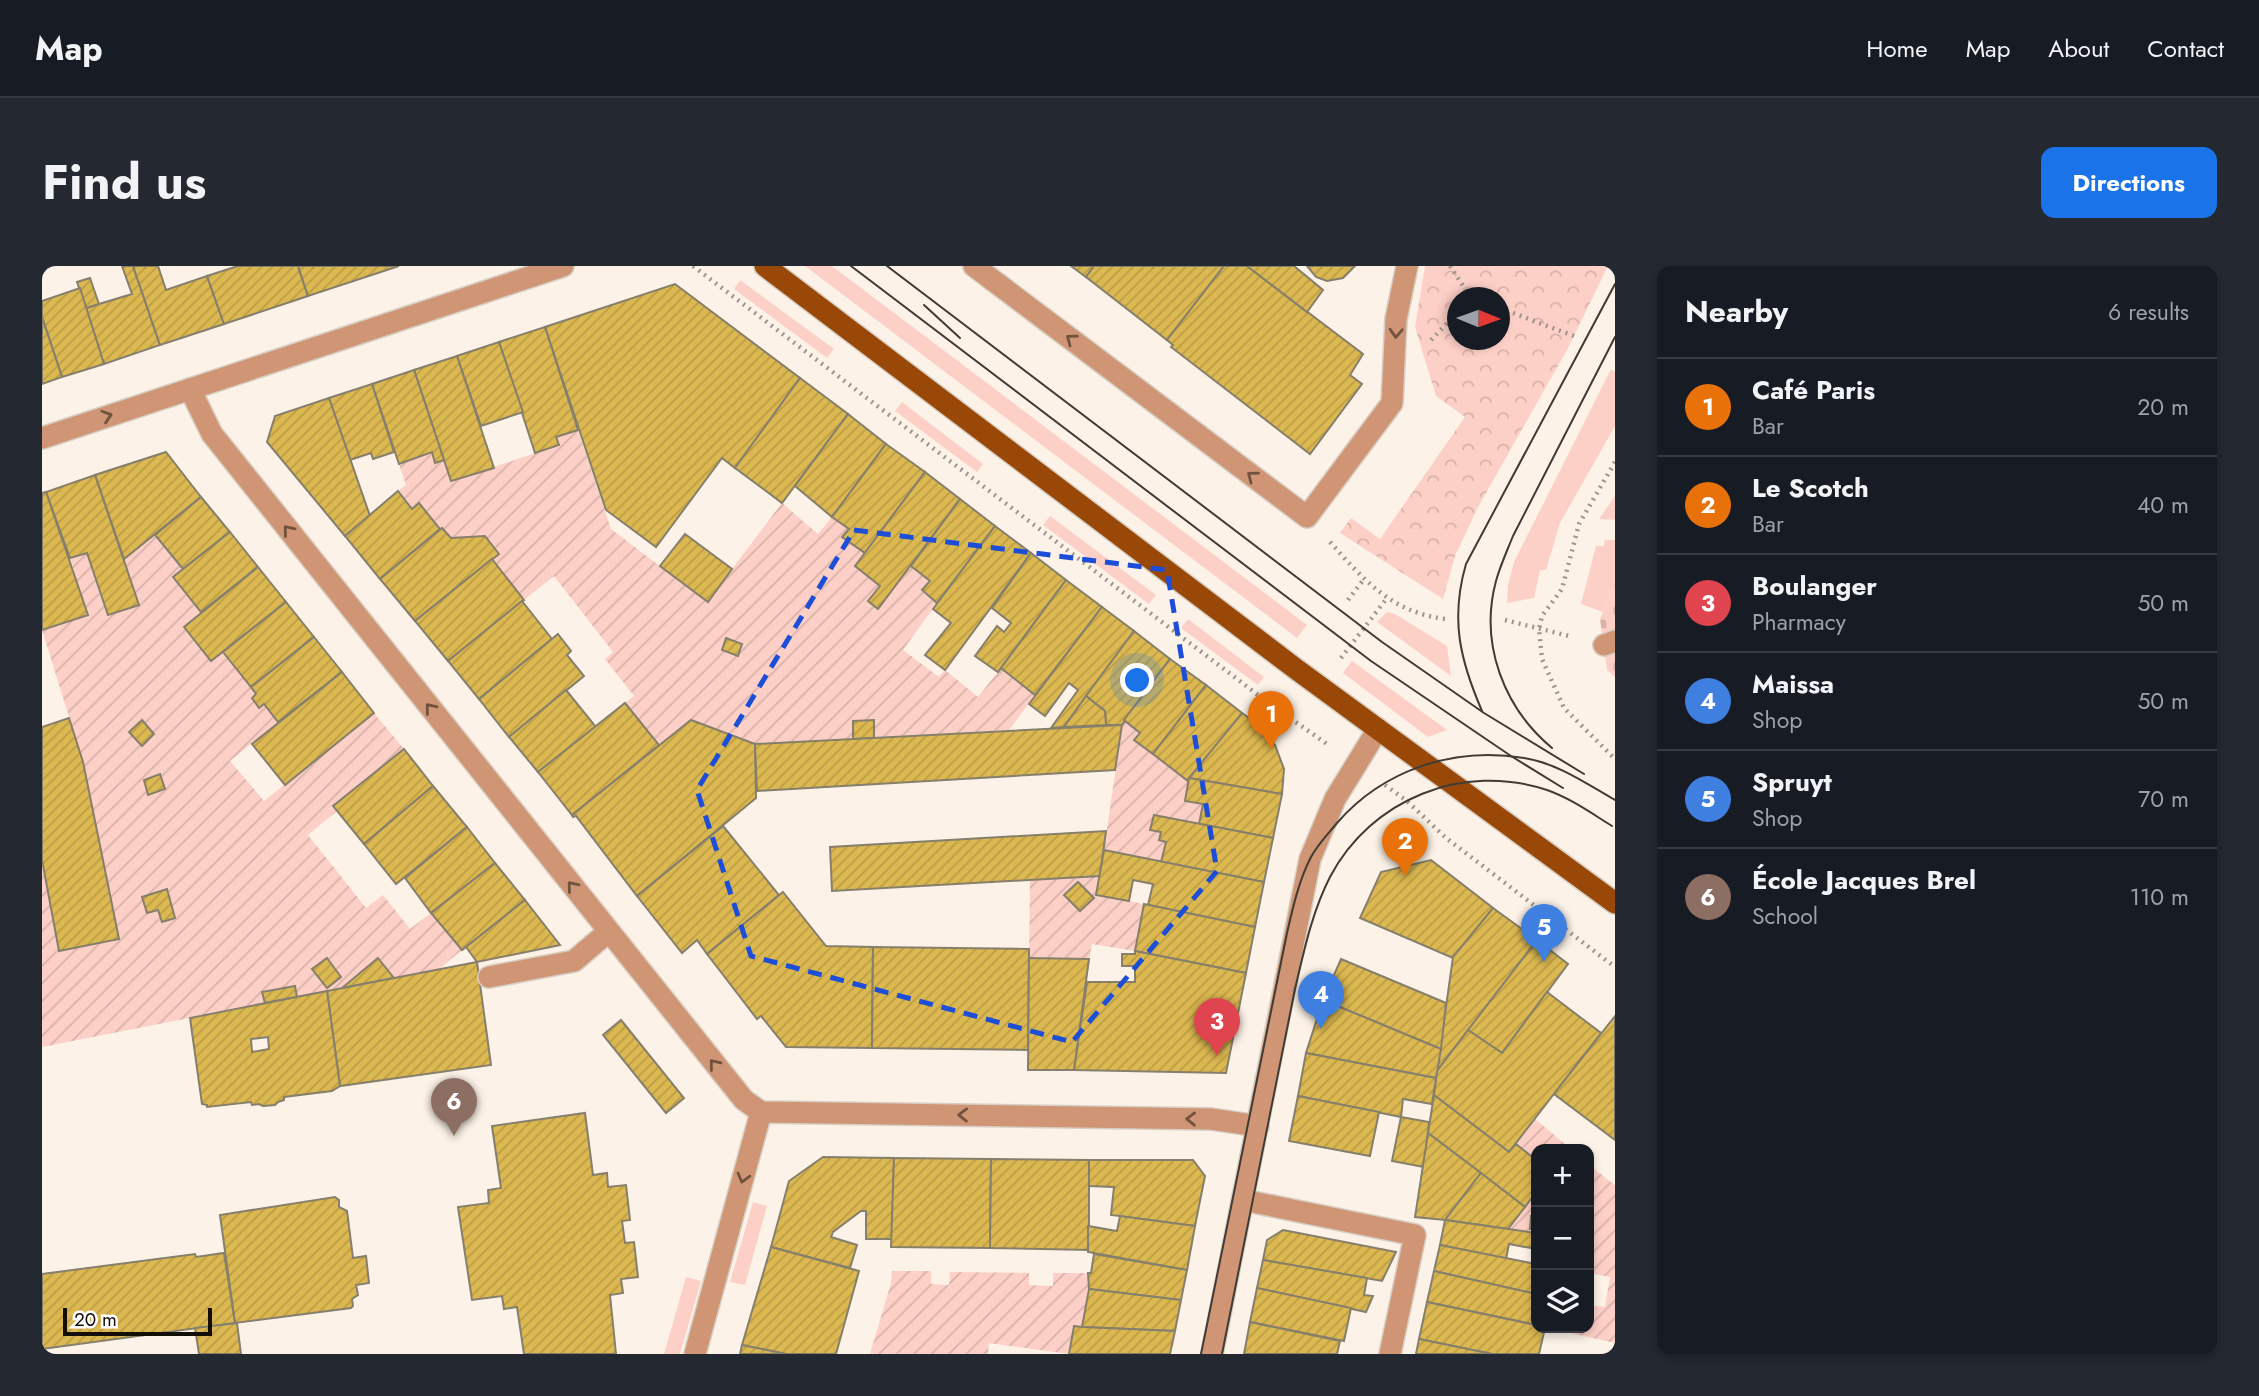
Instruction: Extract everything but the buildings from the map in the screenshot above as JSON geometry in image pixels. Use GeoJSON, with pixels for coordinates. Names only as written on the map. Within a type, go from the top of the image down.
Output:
{"type":"FeatureCollection","features":[{"type":"Feature","properties":{"kind":"main road"},"geometry":{"type":"LineString","coordinates":[[765,266],[1296,669],[1615,902]]}},
{"type":"Feature","properties":{"kind":"street"},"geometry":{"type":"LineString","coordinates":[[974,266],[1307,517],[1392,403],[1396,319],[1407,266]]}},
{"type":"Feature","properties":{"kind":"street"},"geometry":{"type":"LineString","coordinates":[[42,438],[554,267]]}},
{"type":"Feature","properties":{"kind":"street"},"geometry":{"type":"LineString","coordinates":[[190,388],[212,434],[741,1098],[761,1112],[1211,1119],[1258,1126]]}},
{"type":"Feature","properties":{"kind":"street"},"geometry":{"type":"LineString","coordinates":[[1212,1354],[1310,859],[1335,799],[1378,729]]}},
{"type":"Feature","properties":{"kind":"street"},"geometry":{"type":"LineString","coordinates":[[489,977],[574,961],[608,932]]}},
{"type":"Feature","properties":{"kind":"street"},"geometry":{"type":"LineString","coordinates":[[695,1354],[761,1112]]}},
{"type":"Feature","properties":{"kind":"street"},"geometry":{"type":"LineString","coordinates":[[1243,1200],[1415,1236],[1390,1354]]}},
{"type":"Feature","properties":{"kind":"path"},"geometry":{"type":"LineString","coordinates":[[693,266],[1270,704],[1407,801],[1446,838],[1615,967]]}},
{"type":"Feature","properties":{"kind":"path"},"geometry":{"type":"LineString","coordinates":[[1450,266],[1464,287]]}},
{"type":"Feature","properties":{"kind":"path"},"geometry":{"type":"LineString","coordinates":[[1510,312],[1574,336]]}},
{"type":"Feature","properties":{"kind":"path"},"geometry":{"type":"LineString","coordinates":[[1615,462],[1578,524],[1562,589],[1542,616],[1539,629],[1542,659],[1564,708],[1615,759]]}},
{"type":"Feature","properties":{"kind":"path"},"geometry":{"type":"LineString","coordinates":[[1307,517],[1364,579],[1406,610],[1425,617],[1445,619]]}},
{"type":"Feature","properties":{"kind":"path"},"geometry":{"type":"LineString","coordinates":[[1348,600],[1364,579]]}},
{"type":"Feature","properties":{"kind":"path"},"geometry":{"type":"LineString","coordinates":[[1505,620],[1539,629]]}},
{"type":"Feature","properties":{"kind":"highlighted area"},"geometry":{"type":"Polygon","coordinates":[[[854,530],[1167,570],[1217,871],[1072,1042],[751,956],[697,790],[854,530]]]}},
{"type":"Feature","properties":{"kind":"green space"},"geometry":{"type":"Polygon","coordinates":[[[805,266],[832,266],[1307,625],[1297,638],[805,266]]]}},
{"type":"Feature","properties":{"kind":"green space"},"geometry":{"type":"Polygon","coordinates":[[[1425,266],[1608,266],[1568,348],[1477,509],[1455,556],[1443,599],[1340,533],[1351,518],[1380,539],[1465,417],[1436,396],[1415,327],[1425,266]]]}},
{"type":"Feature","properties":{"kind":"green space"},"geometry":{"type":"Polygon","coordinates":[[[740,280],[834,349],[827,358],[734,289],[740,280]]]}},
{"type":"Feature","properties":{"kind":"green space"},"geometry":{"type":"Polygon","coordinates":[[[1611,369],[1615,372],[1615,426],[1560,523],[1546,570],[1540,570],[1534,598],[1507,603],[1514,562],[1611,369]]]}},
{"type":"Feature","properties":{"kind":"green space"},"geometry":{"type":"Polygon","coordinates":[[[902,402],[983,464],[977,472],[895,411],[902,402]]]}},
{"type":"Feature","properties":{"kind":"green space"},"geometry":{"type":"Polygon","coordinates":[[[578,430],[611,529],[707,602],[782,503],[818,534],[832,517],[849,529],[843,538],[865,553],[855,566],[880,586],[868,601],[878,609],[911,566],[930,581],[922,591],[937,603],[903,650],[939,677],[945,670],[978,697],[1001,668],[1035,695],[1009,730],[755,744],[691,720],[659,745],[625,703],[634,696],[605,659],[613,652],[554,576],[524,600],[492,559],[499,554],[485,536],[451,538],[420,504],[412,509],[398,491],[406,485],[399,464],[432,452],[435,463],[444,460],[452,481],[559,445],[556,437],[578,430]]]}},
{"type":"Feature","properties":{"kind":"green space"},"geometry":{"type":"Polygon","coordinates":[[[1615,496],[1615,520],[1599,519],[1615,496]]]}},
{"type":"Feature","properties":{"kind":"green space"},"geometry":{"type":"Polygon","coordinates":[[[1050,516],[1156,595],[1149,604],[1043,525],[1050,516]]]}},
{"type":"Feature","properties":{"kind":"green space"},"geometry":{"type":"Polygon","coordinates":[[[155,535],[183,569],[173,578],[201,612],[184,627],[211,661],[223,652],[256,694],[252,698],[259,708],[264,704],[278,722],[230,761],[264,801],[374,713],[404,749],[334,806],[337,811],[308,835],[366,908],[383,895],[410,929],[431,913],[462,950],[439,969],[394,978],[378,958],[342,988],[42,1047],[42,860],[83,762],[42,630],[88,615],[70,558],[87,553],[108,615],[139,605],[124,559],[155,535]]]}},
{"type":"Feature","properties":{"kind":"green space"},"geometry":{"type":"Polygon","coordinates":[[[1605,540],[1615,540],[1615,584],[1603,612],[1581,604],[1596,546],[1604,546],[1605,540]]]}},
{"type":"Feature","properties":{"kind":"green space"},"geometry":{"type":"Polygon","coordinates":[[[1615,584],[1615,677],[1607,670],[1600,619],[1615,584]]]}},
{"type":"Feature","properties":{"kind":"green space"},"geometry":{"type":"Polygon","coordinates":[[[1387,612],[1395,614],[1447,646],[1451,676],[1377,622],[1387,612]]]}},
{"type":"Feature","properties":{"kind":"green space"},"geometry":{"type":"Polygon","coordinates":[[[1188,619],[1264,677],[1258,685],[1181,628],[1188,619]]]}},
{"type":"Feature","properties":{"kind":"green space"},"geometry":{"type":"Polygon","coordinates":[[[1352,661],[1447,730],[1428,737],[1343,673],[1352,661]]]}},
{"type":"Feature","properties":{"kind":"green space"},"geometry":{"type":"Polygon","coordinates":[[[1124,720],[1140,733],[1134,740],[1187,780],[1189,778],[1185,801],[1203,804],[1199,824],[1154,815],[1151,830],[1161,832],[1166,842],[1161,862],[1104,850],[1124,720]]]}},
{"type":"Feature","properties":{"kind":"green space"},"geometry":{"type":"Polygon","coordinates":[[[1100,876],[1097,895],[1144,904],[1135,951],[1092,944],[1089,959],[1029,958],[1030,880],[1100,876]]]}},
{"type":"Feature","properties":{"kind":"green space"},"geometry":{"type":"Polygon","coordinates":[[[1535,1119],[1565,1144],[1531,1144],[1531,1156],[1516,1144],[1535,1119]]]}},
{"type":"Feature","properties":{"kind":"green space"},"geometry":{"type":"Polygon","coordinates":[[[1594,1169],[1615,1185],[1615,1343],[1570,1333],[1594,1333],[1594,1306],[1605,1307],[1610,1277],[1594,1274],[1594,1169]]]}},
{"type":"Feature","properties":{"kind":"green space"},"geometry":{"type":"Polygon","coordinates":[[[1531,1199],[1531,1232],[1508,1229],[1531,1199]]]}},
{"type":"Feature","properties":{"kind":"green space"},"geometry":{"type":"Polygon","coordinates":[[[753,1202],[767,1206],[745,1285],[730,1282],[753,1202]]]}},
{"type":"Feature","properties":{"kind":"green space"},"geometry":{"type":"Polygon","coordinates":[[[892,1271],[931,1271],[931,1284],[949,1285],[950,1272],[1029,1273],[1029,1285],[1053,1286],[1053,1273],[1088,1273],[1089,1289],[1082,1327],[1074,1327],[1069,1354],[989,1343],[988,1354],[870,1354],[891,1283],[892,1271]]]}},
{"type":"Feature","properties":{"kind":"green space"},"geometry":{"type":"Polygon","coordinates":[[[686,1277],[701,1281],[680,1354],[664,1354],[686,1277]]]}},
{"type":"Feature","properties":{"kind":"tram line"},"geometry":{"type":"LineString","coordinates":[[851,266],[1371,661],[1563,788]]}},
{"type":"Feature","properties":{"kind":"tram line"},"geometry":{"type":"LineString","coordinates":[[887,266],[1382,642],[1484,713],[1584,774]]}},
{"type":"Feature","properties":{"kind":"tram line"},"geometry":{"type":"LineString","coordinates":[[1482,711],[1463,657],[1458,621],[1461,584],[1466,564],[1615,284]]}},
{"type":"Feature","properties":{"kind":"tram line"},"geometry":{"type":"LineString","coordinates":[[924,305],[960,338]]}},
{"type":"Feature","properties":{"kind":"tram line"},"geometry":{"type":"LineString","coordinates":[[1552,748],[1521,714],[1500,673],[1491,628],[1492,605],[1498,575],[1513,536],[1615,337]]}},
{"type":"Feature","properties":{"kind":"tram line"},"geometry":{"type":"LineString","coordinates":[[1201,1354],[1289,923],[1303,875],[1320,843],[1355,804],[1376,789],[1398,776],[1446,759],[1498,755],[1524,758],[1548,764],[1615,800]]}},
{"type":"Feature","properties":{"kind":"tram line"},"geometry":{"type":"LineString","coordinates":[[1222,1354],[1305,946],[1324,890],[1348,850],[1369,827],[1395,808],[1422,794],[1452,785],[1483,781],[1515,782],[1556,793],[1612,826]]}},
{"type":"Feature","properties":{"kind":"place","name":"Café Paris"},"geometry":{"type":"Point","coordinates":[1271,749]}},
{"type":"Feature","properties":{"kind":"place","name":"Le Scotch"},"geometry":{"type":"Point","coordinates":[1405,876]}},
{"type":"Feature","properties":{"kind":"place","name":"Spruyt"},"geometry":{"type":"Point","coordinates":[1544,962]}},
{"type":"Feature","properties":{"kind":"place","name":"Maissa"},"geometry":{"type":"Point","coordinates":[1321,1029]}},
{"type":"Feature","properties":{"kind":"place","name":"Boulanger"},"geometry":{"type":"Point","coordinates":[1217,1056]}},
{"type":"Feature","properties":{"kind":"place","name":"École Jacques Brel"},"geometry":{"type":"Point","coordinates":[454,1136]}}]}
